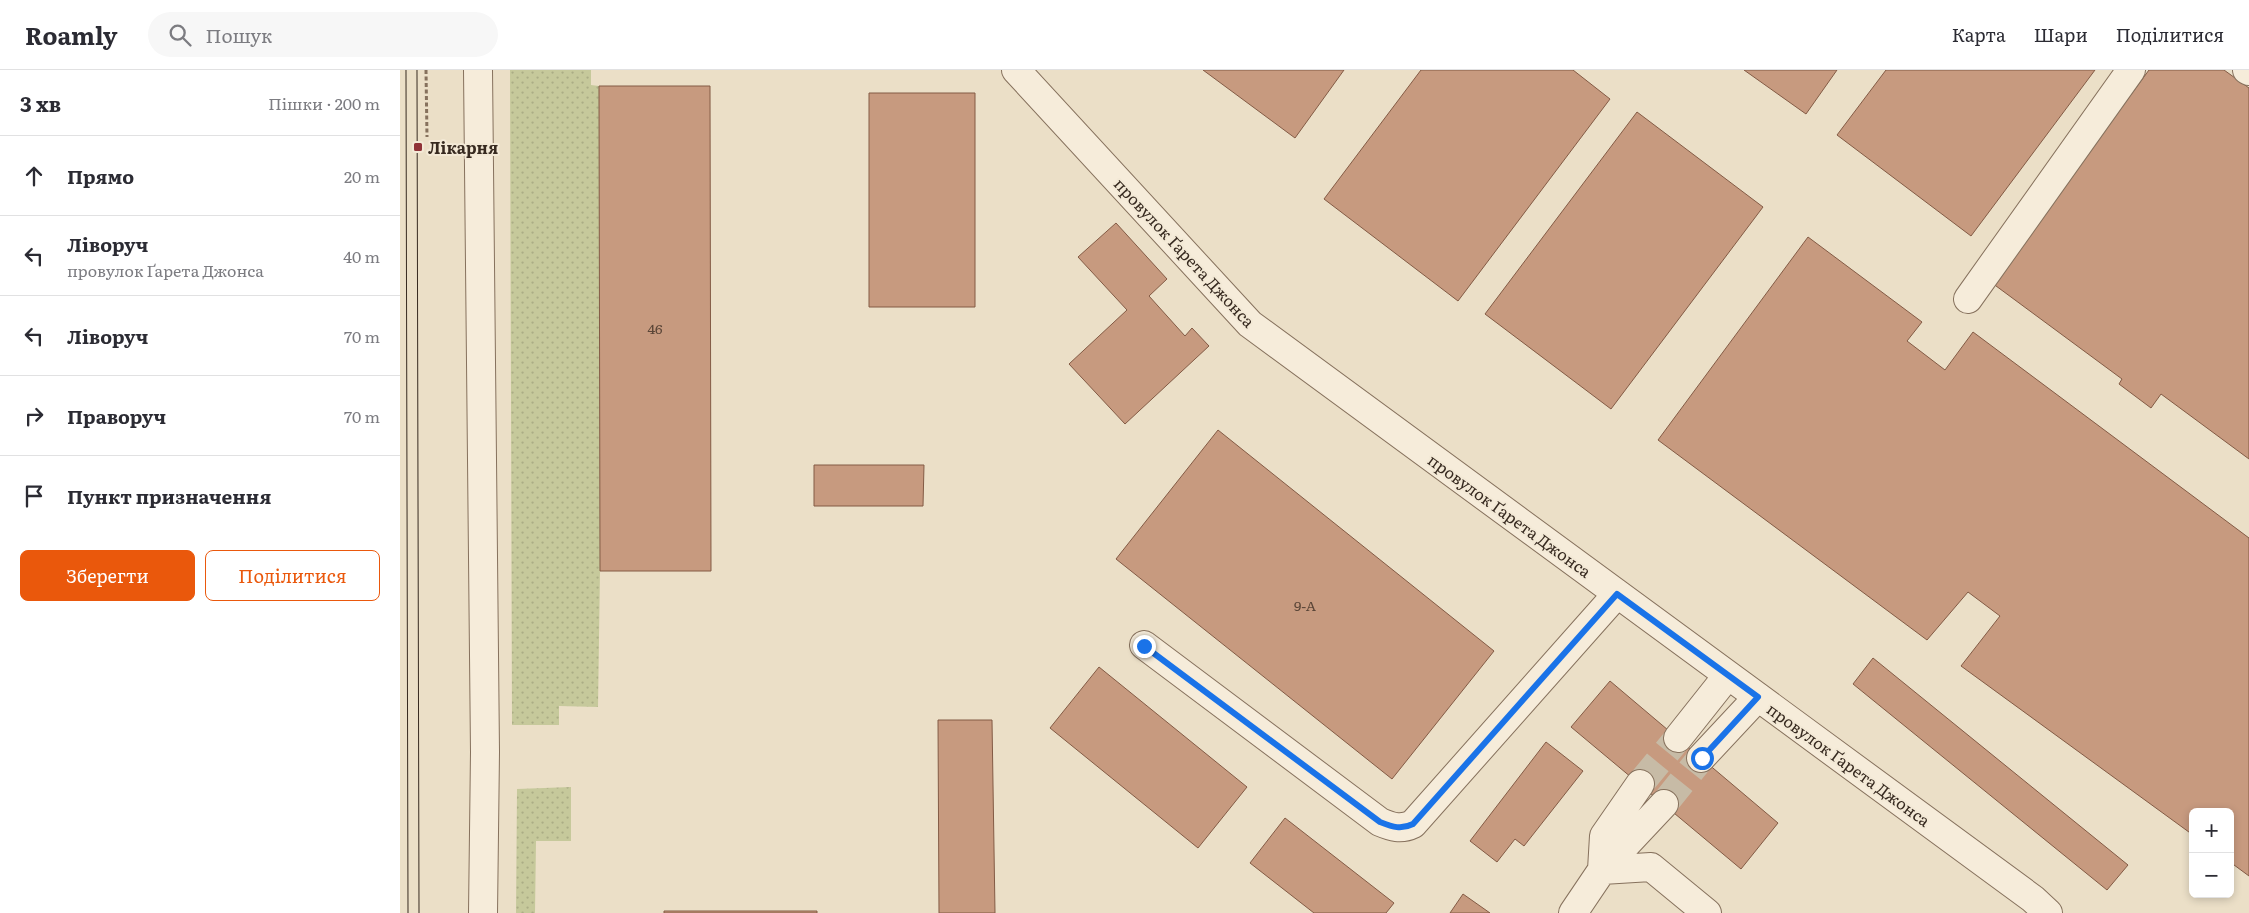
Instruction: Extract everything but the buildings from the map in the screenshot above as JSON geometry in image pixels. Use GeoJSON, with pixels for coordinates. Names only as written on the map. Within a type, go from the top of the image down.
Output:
{"type":"FeatureCollection","features":[{"type":"Feature","properties":{"kind":"street"},"geometry":{"type":"LineString","coordinates":[[478,70],[485,742],[483,913]]}},
{"type":"Feature","properties":{"kind":"street","name":"провулок Ґарета Джонса"},"geometry":{"type":"LineString","coordinates":[[1016,70],[1250,324],[2033,899],[2048,913]]}},
{"type":"Feature","properties":{"kind":"street"},"geometry":{"type":"LineString","coordinates":[[1968,299],[2131,70]]}},
{"type":"Feature","properties":{"kind":"street"},"geometry":{"type":"LineString","coordinates":[[1144,646],[1380,822],[1393,828],[1404,828],[1413,824],[1617,594]]}},
{"type":"Feature","properties":{"kind":"street"},"geometry":{"type":"LineString","coordinates":[[1678,738],[1728,676]]}},
{"type":"Feature","properties":{"kind":"street"},"geometry":{"type":"LineString","coordinates":[[1702,758],[1758,697]]}},
{"type":"Feature","properties":{"kind":"street"},"geometry":{"type":"LineString","coordinates":[[1602,870],[1604,836],[1640,784]]}},
{"type":"Feature","properties":{"kind":"street"},"geometry":{"type":"LineString","coordinates":[[1573,913],[1602,870],[1664,804]]}},
{"type":"Feature","properties":{"kind":"street"},"geometry":{"type":"LineString","coordinates":[[1602,870],[1651,867],[1707,913]]}},
{"type":"Feature","properties":{"kind":"path"},"geometry":{"type":"LineString","coordinates":[[426,70],[427,137]]}},
{"type":"Feature","properties":{"kind":"green space"},"geometry":{"type":"Polygon","coordinates":[[[510,70],[591,70],[591,85],[599,86],[600,571],[598,707],[559,706],[559,725],[512,725],[510,70]]]}},
{"type":"Feature","properties":{"kind":"green space"},"geometry":{"type":"Polygon","coordinates":[[[571,787],[571,841],[536,841],[535,913],[516,913],[517,789],[571,787]]]}},
{"type":"Feature","properties":{"kind":"tunnel"},"geometry":{"type":"LineString","coordinates":[[1640,784],[1678,738]]}},
{"type":"Feature","properties":{"kind":"tunnel"},"geometry":{"type":"LineString","coordinates":[[1664,804],[1701,758]]}},
{"type":"Feature","properties":{"kind":"tram line"},"geometry":{"type":"LineString","coordinates":[[406,70],[408,913]]}},
{"type":"Feature","properties":{"kind":"tram line"},"geometry":{"type":"LineString","coordinates":[[417,70],[419,913]]}},
{"type":"Feature","properties":{"kind":"place","name":"Лікарня"},"geometry":{"type":"Point","coordinates":[418,147]}},
{"type":"Feature","properties":{"kind":"route"},"geometry":{"type":"LineString","coordinates":[[1144,646],[1380,822],[1393,828],[1404,828],[1413,824],[1617,594],[1758,697],[1702,758]]}}]}
